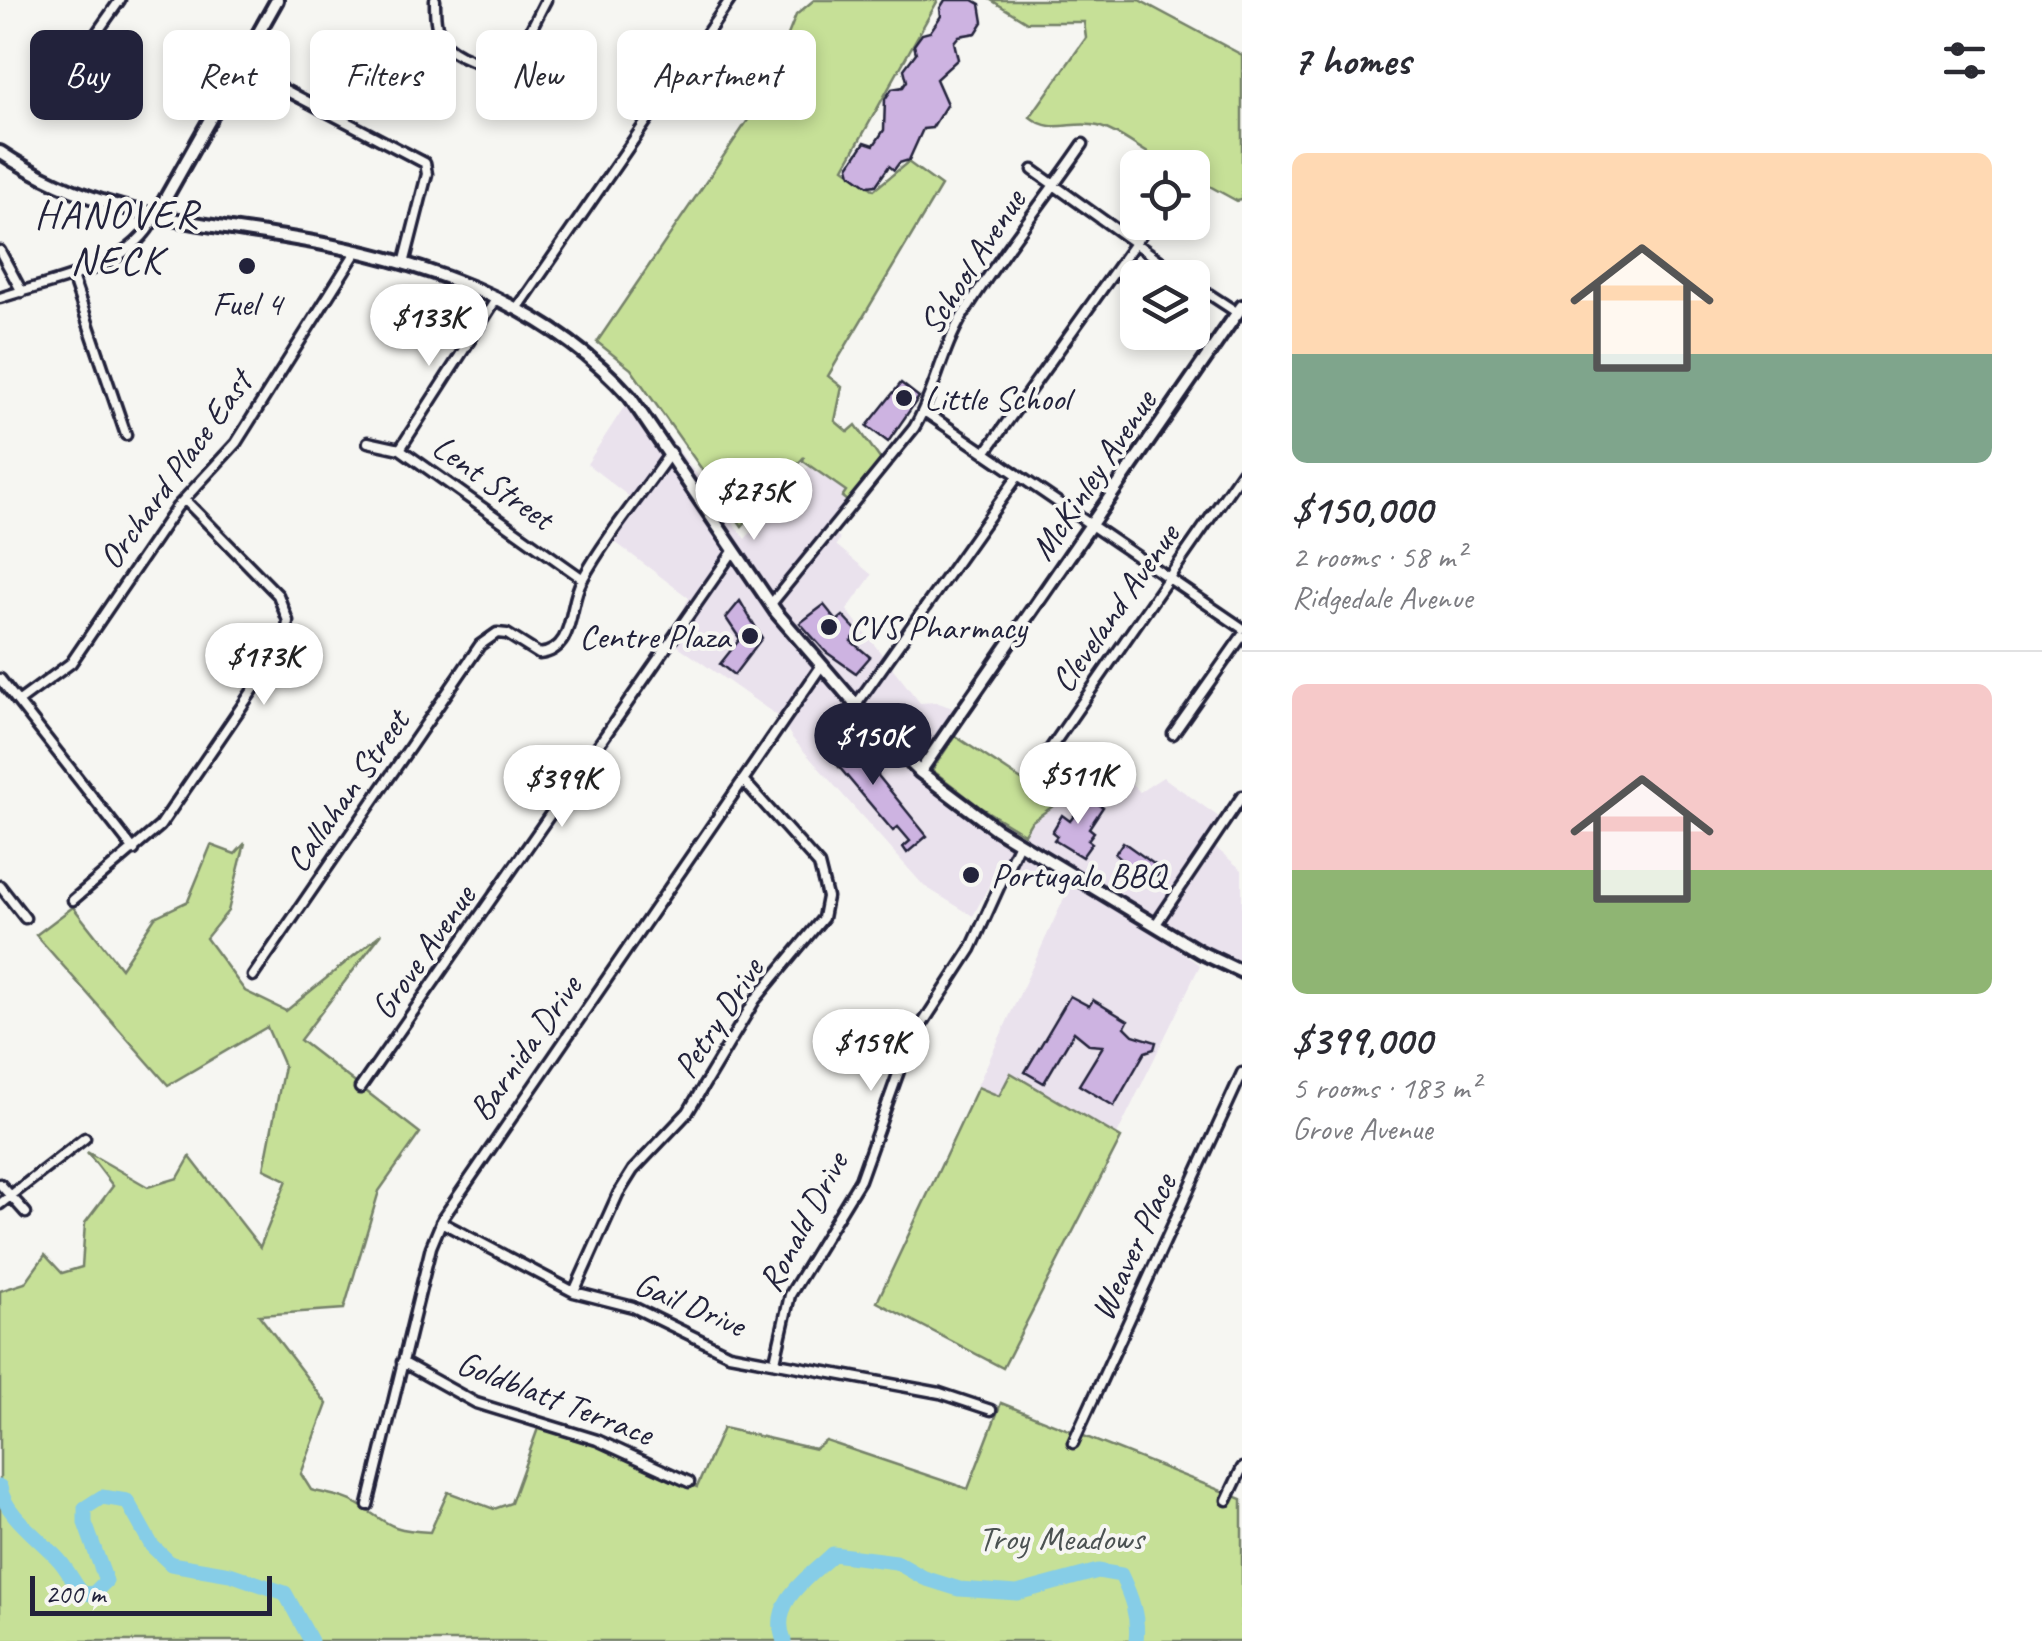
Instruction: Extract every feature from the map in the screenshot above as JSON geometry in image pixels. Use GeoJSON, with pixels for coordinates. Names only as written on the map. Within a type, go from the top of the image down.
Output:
{"type":"FeatureCollection","features":[{"type":"Feature","properties":{"kind":"main road"},"geometry":{"type":"LineString","coordinates":[[260,30],[277,0]]}},
{"type":"Feature","properties":{"kind":"main road"},"geometry":{"type":"LineString","coordinates":[[155,216],[209,120]]}},
{"type":"Feature","properties":{"kind":"main road"},"geometry":{"type":"LineString","coordinates":[[0,152],[71,192],[155,216],[404,264],[497,298],[580,348],[614,378],[670,452],[771,604],[856,706],[920,772],[957,804],[1019,843],[1242,972]]}},
{"type":"Feature","properties":{"kind":"main road","name":"McKinley Avenue"},"geometry":{"type":"LineString","coordinates":[[920,772],[1240,310]]}},
{"type":"Feature","properties":{"kind":"street"},"geometry":{"type":"LineString","coordinates":[[99,30],[120,0]]}},
{"type":"Feature","properties":{"kind":"street"},"geometry":{"type":"LineString","coordinates":[[435,0],[438,32],[447,47],[492,64],[508,60],[518,49],[546,0]]}},
{"type":"Feature","properties":{"kind":"street"},"geometry":{"type":"LineString","coordinates":[[517,308],[730,0]]}},
{"type":"Feature","properties":{"kind":"street"},"geometry":{"type":"LineString","coordinates":[[290,93],[425,164],[427,174],[404,264]]}},
{"type":"Feature","properties":{"kind":"street","name":"School Avenue"},"geometry":{"type":"LineString","coordinates":[[771,604],[889,464],[924,412],[945,348],[964,314],[1083,144]]}},
{"type":"Feature","properties":{"kind":"street"},"geometry":{"type":"LineString","coordinates":[[1033,170],[1159,260]]}},
{"type":"Feature","properties":{"kind":"street"},"geometry":{"type":"LineString","coordinates":[[0,298],[72,276],[143,238],[155,216]]}},
{"type":"Feature","properties":{"kind":"street"},"geometry":{"type":"LineString","coordinates":[[985,453],[1139,240]]}},
{"type":"Feature","properties":{"kind":"street"},"geometry":{"type":"LineString","coordinates":[[0,251],[22,292]]}},
{"type":"Feature","properties":{"kind":"street","name":"Orchard Place East"},"geometry":{"type":"LineString","coordinates":[[18,702],[71,663],[184,499],[236,443],[356,252]]}},
{"type":"Feature","properties":{"kind":"street"},"geometry":{"type":"LineString","coordinates":[[72,276],[126,435]]}},
{"type":"Feature","properties":{"kind":"street"},"geometry":{"type":"LineString","coordinates":[[1210,293],[1240,310]]}},
{"type":"Feature","properties":{"kind":"street"},"geometry":{"type":"LineString","coordinates":[[400,449],[497,298]]}},
{"type":"Feature","properties":{"kind":"street"},"geometry":{"type":"LineString","coordinates":[[924,412],[1242,628]]}},
{"type":"Feature","properties":{"kind":"street","name":"Lent Street"},"geometry":{"type":"LineString","coordinates":[[368,442],[400,449],[583,578]]}},
{"type":"Feature","properties":{"kind":"street"},"geometry":{"type":"LineString","coordinates":[[583,578],[670,452]]}},
{"type":"Feature","properties":{"kind":"street","name":"Cleveland Avenue"},"geometry":{"type":"LineString","coordinates":[[1040,779],[1048,752],[1242,472]]}},
{"type":"Feature","properties":{"kind":"street"},"geometry":{"type":"LineString","coordinates":[[856,706],[1018,476]]}},
{"type":"Feature","properties":{"kind":"street"},"geometry":{"type":"LineString","coordinates":[[73,900],[160,826],[268,670],[288,632],[286,610],[278,595],[184,499]]}},
{"type":"Feature","properties":{"kind":"street","name":"Grove Avenue"},"geometry":{"type":"LineString","coordinates":[[360,1088],[734,550]]}},
{"type":"Feature","properties":{"kind":"street","name":"Callahan Street"},"geometry":{"type":"LineString","coordinates":[[254,976],[487,638],[504,633],[533,652],[554,650],[565,637],[583,578]]}},
{"type":"Feature","properties":{"kind":"street"},"geometry":{"type":"LineString","coordinates":[[1173,734],[1242,636]]}},
{"type":"Feature","properties":{"kind":"street","name":"Barnida Drive"},"geometry":{"type":"LineString","coordinates":[[368,1505],[440,1222],[822,666]]}},
{"type":"Feature","properties":{"kind":"street"},"geometry":{"type":"LineString","coordinates":[[0,679],[134,850]]}},
{"type":"Feature","properties":{"kind":"street","name":"Petry Drive"},"geometry":{"type":"LineString","coordinates":[[574,1292],[603,1221],[626,1182],[688,1112],[755,1000],[823,918],[827,896],[819,865],[744,780]]}},
{"type":"Feature","properties":{"kind":"street"},"geometry":{"type":"LineString","coordinates":[[1156,924],[1242,796]]}},
{"type":"Feature","properties":{"kind":"street","name":"Ronald Drive"},"geometry":{"type":"LineString","coordinates":[[775,1361],[790,1295],[860,1180],[908,1046],[971,949],[1019,843]]}},
{"type":"Feature","properties":{"kind":"street"},"geometry":{"type":"LineString","coordinates":[[0,886],[25,918]]}},
{"type":"Feature","properties":{"kind":"street","name":"Weaver Place"},"geometry":{"type":"LineString","coordinates":[[1073,1443],[1242,1073]]}},
{"type":"Feature","properties":{"kind":"street"},"geometry":{"type":"LineString","coordinates":[[0,1204],[84,1138]]}},
{"type":"Feature","properties":{"kind":"street"},"geometry":{"type":"LineString","coordinates":[[0,1184],[26,1213]]}},
{"type":"Feature","properties":{"kind":"street","name":"Gail Drive"},"geometry":{"type":"LineString","coordinates":[[440,1222],[574,1292],[633,1306],[729,1354],[950,1396],[991,1410]]}},
{"type":"Feature","properties":{"kind":"street","name":"Goldblatt Terrace"},"geometry":{"type":"LineString","coordinates":[[402,1362],[476,1403],[597,1440],[689,1482]]}},
{"type":"Feature","properties":{"kind":"street"},"geometry":{"type":"LineString","coordinates":[[1227,1500],[1242,1468]]}},
{"type":"Feature","properties":{"kind":"shaded area"},"geometry":{"type":"Polygon","coordinates":[[[638,396],[745,539],[811,464],[856,492],[826,527],[840,538],[836,545],[872,575],[847,610],[920,703],[936,702],[958,710],[945,727],[955,736],[932,772],[1023,835],[1029,825],[1068,795],[1084,791],[1104,805],[1117,782],[1124,787],[1129,781],[1140,792],[1163,777],[1230,825],[1216,848],[1242,870],[1242,963],[1232,978],[1181,952],[1200,965],[1003,1368],[877,1302],[1067,892],[1003,859],[973,916],[924,886],[793,739],[779,717],[668,639],[689,598],[611,539],[636,502],[587,464],[624,407],[638,396]]]}},
{"type":"Feature","properties":{"kind":"green space"},"geometry":{"type":"Polygon","coordinates":[[[814,0],[938,0],[844,168],[874,190],[908,162],[941,186],[828,376],[842,387],[835,421],[848,432],[856,425],[883,463],[847,501],[842,497],[846,491],[803,461],[804,457],[742,526],[631,369],[597,342],[748,120],[816,120],[816,30],[790,30],[796,15],[814,0]]]}},
{"type":"Feature","properties":{"kind":"green space"},"geometry":{"type":"Polygon","coordinates":[[[991,0],[1139,0],[1242,55],[1242,200],[1210,186],[1210,150],[1143,150],[1098,126],[1047,125],[1030,117],[1086,38],[1084,22],[1027,22],[991,0]]]}},
{"type":"Feature","properties":{"kind":"green space"},"geometry":{"type":"Polygon","coordinates":[[[955,736],[1023,781],[1030,795],[1050,797],[1058,787],[1068,795],[1031,822],[1024,834],[932,770],[955,736]]]}},
{"type":"Feature","properties":{"kind":"green space","name":"Troy Meadows"},"geometry":{"type":"Polygon","coordinates":[[[245,843],[228,911],[206,938],[245,991],[286,1011],[382,933],[300,1040],[420,1133],[379,1191],[344,1309],[259,1315],[327,1404],[301,1474],[311,1490],[352,1501],[397,1528],[430,1532],[448,1492],[494,1509],[511,1503],[541,1420],[697,1487],[723,1428],[815,1449],[826,1441],[968,1489],[1001,1403],[1242,1499],[1242,1641],[0,1641],[0,1291],[25,1283],[45,1255],[62,1273],[82,1267],[85,1223],[113,1186],[87,1152],[148,1187],[178,1178],[190,1157],[260,1247],[287,1180],[264,1169],[284,1066],[267,1027],[168,1085],[36,935],[73,907],[121,968],[155,917],[188,901],[211,845],[235,854],[245,843]]]}},
{"type":"Feature","properties":{"kind":"green space"},"geometry":{"type":"Polygon","coordinates":[[[1011,1073],[1121,1138],[1003,1368],[877,1302],[978,1087],[999,1096],[1011,1073]]]}},
{"type":"Feature","properties":{"kind":"building"},"geometry":{"type":"Polygon","coordinates":[[[945,0],[973,0],[980,4],[983,22],[976,33],[959,36],[954,42],[958,59],[936,79],[947,104],[932,128],[923,129],[909,160],[899,163],[894,170],[889,166],[876,185],[868,186],[851,174],[849,166],[865,142],[874,145],[884,130],[885,99],[892,89],[903,87],[907,81],[904,69],[916,53],[914,45],[922,34],[930,32],[941,16],[945,0]]]}},
{"type":"Feature","properties":{"kind":"building"},"geometry":{"type":"Polygon","coordinates":[[[901,383],[919,397],[888,442],[867,426],[901,383]]]}},
{"type":"Feature","properties":{"kind":"building","name":"Centre Plaza"},"geometry":{"type":"Polygon","coordinates":[[[740,601],[762,638],[734,675],[720,664],[740,639],[726,618],[740,601]]]}},
{"type":"Feature","properties":{"kind":"building","name":"CVS Pharmacy"},"geometry":{"type":"Polygon","coordinates":[[[824,605],[837,621],[843,616],[858,632],[851,641],[870,657],[856,673],[826,652],[800,623],[824,605]]]}},
{"type":"Feature","properties":{"kind":"building"},"geometry":{"type":"Polygon","coordinates":[[[833,729],[850,750],[854,746],[927,836],[907,853],[903,847],[910,841],[898,827],[893,831],[818,742],[833,729]]]}},
{"type":"Feature","properties":{"kind":"building"},"geometry":{"type":"Polygon","coordinates":[[[1083,795],[1103,807],[1089,828],[1094,832],[1088,840],[1092,843],[1082,857],[1054,840],[1057,836],[1052,832],[1062,815],[1070,821],[1082,805],[1078,803],[1083,795]]]}},
{"type":"Feature","properties":{"kind":"building"},"geometry":{"type":"Polygon","coordinates":[[[1123,842],[1161,869],[1154,881],[1127,870],[1129,866],[1115,854],[1123,842]]]}},
{"type":"Feature","properties":{"kind":"building"},"geometry":{"type":"Polygon","coordinates":[[[1070,996],[1089,1006],[1093,1000],[1128,1021],[1125,1027],[1133,1035],[1156,1042],[1154,1049],[1145,1052],[1114,1106],[1079,1085],[1103,1046],[1090,1045],[1074,1032],[1044,1083],[1025,1072],[1070,996]]]}},
{"type":"Feature","properties":{"kind":"waterway"},"geometry":{"type":"LineString","coordinates":[[0,1487],[9,1508],[59,1560],[82,1593],[93,1594],[106,1581],[85,1523],[85,1508],[102,1497],[127,1501],[152,1546],[171,1564],[230,1574],[285,1593],[311,1641]]}},
{"type":"Feature","properties":{"kind":"waterway"},"geometry":{"type":"LineString","coordinates":[[784,1641],[781,1627],[786,1603],[833,1554],[896,1562],[924,1578],[959,1589],[1017,1593],[1098,1571],[1121,1575],[1133,1607],[1136,1641]]}},
{"type":"Feature","properties":{"kind":"place","name":"Fuel 4"},"geometry":{"type":"Point","coordinates":[247,266]}},
{"type":"Feature","properties":{"kind":"place","name":"Little School"},"geometry":{"type":"Point","coordinates":[904,398]}},
{"type":"Feature","properties":{"kind":"place","name":"CVS Pharmacy"},"geometry":{"type":"Point","coordinates":[829,627]}},
{"type":"Feature","properties":{"kind":"place","name":"Centre Plaza"},"geometry":{"type":"Point","coordinates":[750,636]}},
{"type":"Feature","properties":{"kind":"place","name":"Portugalo BBQ"},"geometry":{"type":"Point","coordinates":[971,875]}},
{"type":"Feature","properties":{"kind":"district","name":"HANOVER NECK"},"geometry":{"type":"Point","coordinates":[117,237]}}]}
